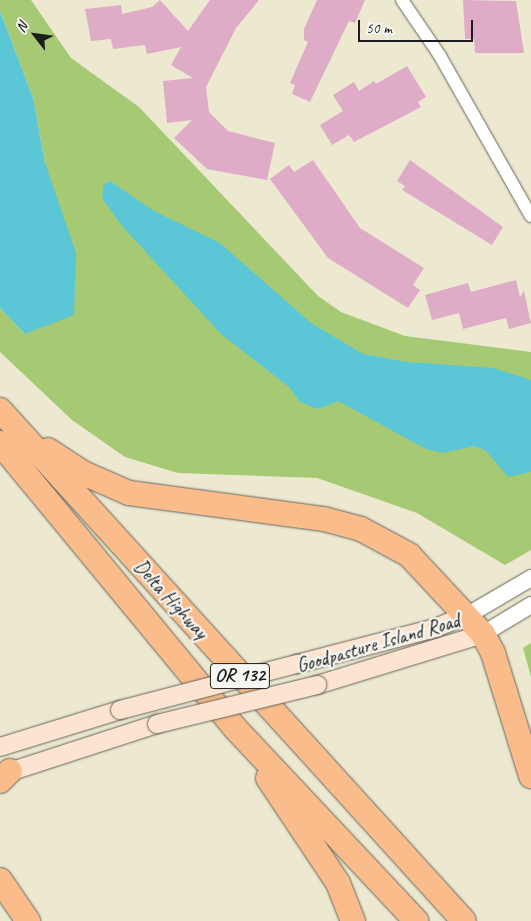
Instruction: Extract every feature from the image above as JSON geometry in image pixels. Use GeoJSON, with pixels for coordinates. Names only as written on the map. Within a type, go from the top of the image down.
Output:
{"type":"FeatureCollection","features":[{"type":"Feature","properties":{"kind":"highway","name":"Delta Highway"},"geometry":{"type":"LineString","coordinates":[[0,410],[9,436],[235,728],[416,921]]}},
{"type":"Feature","properties":{"kind":"highway","name":"Delta Highway"},"geometry":{"type":"LineString","coordinates":[[9,436],[464,921]]}},
{"type":"Feature","properties":{"kind":"highway"},"geometry":{"type":"LineString","coordinates":[[9,436],[130,494],[324,519],[361,529],[416,560],[468,615],[483,634],[493,653],[531,776]]}},
{"type":"Feature","properties":{"kind":"highway"},"geometry":{"type":"LineString","coordinates":[[235,728],[334,877],[353,921]]}},
{"type":"Feature","properties":{"kind":"highway"},"geometry":{"type":"LineString","coordinates":[[0,880],[28,921]]}},
{"type":"Feature","properties":{"kind":"main road","name":"Goodpasture Island Road"},"geometry":{"type":"LineString","coordinates":[[0,747],[120,710],[435,628],[468,615]]}},
{"type":"Feature","properties":{"kind":"main road","name":"Goodpasture Island Road"},"geometry":{"type":"LineString","coordinates":[[3,776],[158,724],[316,685],[483,634]]}},
{"type":"Feature","properties":{"kind":"street"},"geometry":{"type":"LineString","coordinates":[[402,0],[440,56],[531,216]]}},
{"type":"Feature","properties":{"kind":"street","name":"Goodpasture Island Road"},"geometry":{"type":"LineString","coordinates":[[468,615],[531,578]]}},
{"type":"Feature","properties":{"kind":"street","name":"Goodpasture Island Road"},"geometry":{"type":"LineString","coordinates":[[483,634],[531,604]]}},
{"type":"Feature","properties":{"kind":"green space"},"geometry":{"type":"Polygon","coordinates":[[[0,0],[31,0],[71,58],[139,107],[318,296],[341,312],[405,336],[531,352],[531,550],[505,565],[417,513],[317,478],[178,473],[125,457],[72,420],[0,352],[0,308],[25,334],[45,163],[33,98],[0,11],[0,0]]]}},
{"type":"Feature","properties":{"kind":"green space"},"geometry":{"type":"Polygon","coordinates":[[[531,643],[531,677],[523,648],[531,643]]]}},
{"type":"Feature","properties":{"kind":"water"},"geometry":{"type":"Polygon","coordinates":[[[0,11],[33,98],[45,163],[76,253],[74,315],[25,334],[0,308],[0,11]]]}},
{"type":"Feature","properties":{"kind":"water"},"geometry":{"type":"Polygon","coordinates":[[[110,181],[154,211],[220,243],[311,323],[363,354],[407,362],[493,368],[531,380],[531,472],[508,477],[486,451],[475,446],[443,453],[426,449],[338,401],[318,409],[300,402],[289,387],[221,334],[122,226],[102,198],[104,184],[110,181]]]}},
{"type":"Feature","properties":{"kind":"building"},"geometry":{"type":"Polygon","coordinates":[[[160,0],[188,31],[210,0],[259,0],[236,28],[206,87],[209,112],[228,131],[275,143],[267,180],[207,169],[174,138],[192,120],[167,123],[163,81],[193,78],[171,65],[181,47],[147,54],[145,45],[113,49],[111,39],[91,41],[85,9],[121,5],[122,14],[152,7],[160,0]]]}},
{"type":"Feature","properties":{"kind":"building"},"geometry":{"type":"Polygon","coordinates":[[[317,0],[365,0],[355,23],[349,21],[310,102],[292,94],[295,85],[290,83],[308,42],[304,40],[304,29],[317,0]]]}},
{"type":"Feature","properties":{"kind":"building"},"geometry":{"type":"Polygon","coordinates":[[[463,0],[516,1],[524,53],[475,53],[474,39],[465,39],[463,0]]]}},
{"type":"Feature","properties":{"kind":"building"},"geometry":{"type":"Polygon","coordinates":[[[407,66],[426,97],[418,102],[421,107],[354,142],[349,135],[332,145],[320,125],[343,111],[333,95],[354,82],[359,91],[374,81],[376,84],[407,66]]]}},
{"type":"Feature","properties":{"kind":"building"},"geometry":{"type":"Polygon","coordinates":[[[313,160],[360,228],[424,268],[413,285],[420,290],[408,308],[328,258],[270,179],[289,165],[294,172],[313,160]]]}},
{"type":"Feature","properties":{"kind":"building"},"geometry":{"type":"Polygon","coordinates":[[[410,160],[503,227],[492,245],[402,190],[405,186],[397,181],[410,160]]]}},
{"type":"Feature","properties":{"kind":"building"},"geometry":{"type":"Polygon","coordinates":[[[516,280],[520,297],[524,291],[531,323],[509,329],[506,318],[463,329],[459,313],[432,320],[425,295],[468,283],[471,292],[516,280]]]}}]}
